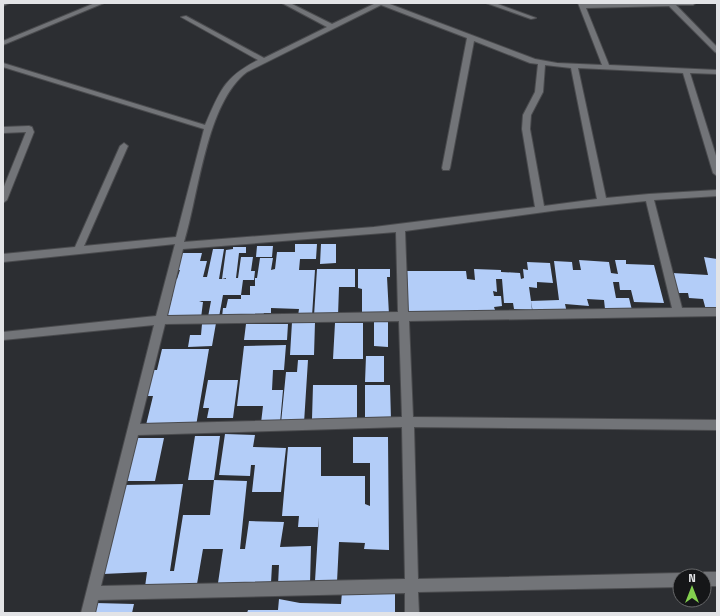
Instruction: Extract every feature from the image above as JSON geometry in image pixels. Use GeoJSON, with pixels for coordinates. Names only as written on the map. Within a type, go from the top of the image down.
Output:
{"type":"FeatureCollection","features":[{"type":"Feature","properties":{"kind":"street"},"geometry":{"type":"LineString","coordinates":[[3,43],[101,3]]}},
{"type":"Feature","properties":{"kind":"street"},"geometry":{"type":"LineString","coordinates":[[285,3],[332,27]]}},
{"type":"Feature","properties":{"kind":"street"},"geometry":{"type":"LineString","coordinates":[[88,613],[208,128],[231,81],[244,70],[262,60],[381,3],[471,38],[542,63],[574,66],[717,72]]}},
{"type":"Feature","properties":{"kind":"street"},"geometry":{"type":"LineString","coordinates":[[489,3],[533,18]]}},
{"type":"Feature","properties":{"kind":"street"},"geometry":{"type":"LineString","coordinates":[[606,67],[581,5],[693,3]]}},
{"type":"Feature","properties":{"kind":"street"},"geometry":{"type":"LineString","coordinates":[[671,4],[717,51]]}},
{"type":"Feature","properties":{"kind":"street"},"geometry":{"type":"LineString","coordinates":[[184,17],[262,60]]}},
{"type":"Feature","properties":{"kind":"street"},"geometry":{"type":"LineString","coordinates":[[446,168],[471,38]]}},
{"type":"Feature","properties":{"kind":"street"},"geometry":{"type":"LineString","coordinates":[[540,210],[526,129],[527,115],[539,92],[542,63]]}},
{"type":"Feature","properties":{"kind":"street"},"geometry":{"type":"LineString","coordinates":[[3,65],[208,128]]}},
{"type":"Feature","properties":{"kind":"street"},"geometry":{"type":"LineString","coordinates":[[574,66],[602,202]]}},
{"type":"Feature","properties":{"kind":"street"},"geometry":{"type":"LineString","coordinates":[[686,71],[717,172]]}},
{"type":"Feature","properties":{"kind":"street"},"geometry":{"type":"LineString","coordinates":[[3,130],[23,128],[29,129],[30,132],[3,200]]}},
{"type":"Feature","properties":{"kind":"street"},"geometry":{"type":"LineString","coordinates":[[78,250],[124,146]]}},
{"type":"Feature","properties":{"kind":"street"},"geometry":{"type":"LineString","coordinates":[[3,258],[78,250],[400,228],[602,202],[649,197],[717,193]]}},
{"type":"Feature","properties":{"kind":"street"},"geometry":{"type":"LineString","coordinates":[[649,197],[678,312]]}},
{"type":"Feature","properties":{"kind":"street"},"geometry":{"type":"LineString","coordinates":[[400,228],[405,316],[412,613]]}},
{"type":"Feature","properties":{"kind":"street"},"geometry":{"type":"LineString","coordinates":[[3,336],[161,320],[717,312]]}},
{"type":"Feature","properties":{"kind":"street"},"geometry":{"type":"LineString","coordinates":[[134,430],[408,422],[717,425]]}},
{"type":"Feature","properties":{"kind":"street"},"geometry":{"type":"LineString","coordinates":[[93,593],[672,580]]}},
{"type":"Feature","properties":{"kind":"building"},"geometry":{"type":"Polygon","coordinates":[[[295,244],[317,244],[316,259],[300,259],[299,270],[315,270],[312,316],[298,316],[299,309],[271,308],[271,313],[264,313],[263,316],[222,317],[223,308],[226,308],[228,299],[241,299],[241,295],[250,295],[250,286],[255,286],[255,278],[257,278],[260,258],[273,258],[271,270],[275,269],[277,252],[295,252],[295,244]]]}},
{"type":"Feature","properties":{"kind":"building"},"geometry":{"type":"Polygon","coordinates":[[[321,244],[336,244],[336,263],[320,264],[321,244]]]}},
{"type":"Feature","properties":{"kind":"building"},"geometry":{"type":"Polygon","coordinates":[[[257,246],[273,246],[272,257],[256,257],[257,246]]]}},
{"type":"Feature","properties":{"kind":"building"},"geometry":{"type":"Polygon","coordinates":[[[233,247],[246,247],[246,253],[239,253],[236,278],[238,278],[241,257],[253,257],[251,271],[255,271],[254,280],[243,280],[241,295],[223,295],[219,317],[208,317],[211,301],[202,301],[199,302],[203,302],[201,318],[163,318],[166,304],[170,305],[173,293],[170,293],[173,280],[177,279],[180,270],[176,270],[181,253],[202,253],[200,261],[207,261],[203,277],[207,277],[213,249],[224,249],[219,279],[222,279],[226,250],[233,249],[233,247]]]}},
{"type":"Feature","properties":{"kind":"building"},"geometry":{"type":"Polygon","coordinates":[[[704,257],[717,259],[717,311],[706,310],[703,299],[689,298],[688,293],[677,293],[672,273],[708,275],[704,257]]]}},
{"type":"Feature","properties":{"kind":"building"},"geometry":{"type":"Polygon","coordinates":[[[579,260],[609,262],[611,273],[618,274],[615,260],[626,260],[626,264],[654,265],[664,303],[634,302],[631,290],[620,290],[619,282],[613,282],[616,298],[629,298],[632,310],[605,309],[604,300],[587,299],[589,306],[565,304],[567,313],[533,313],[531,301],[559,300],[554,261],[572,262],[573,270],[581,270],[579,260]]]}},
{"type":"Feature","properties":{"kind":"building"},"geometry":{"type":"Polygon","coordinates":[[[527,262],[550,263],[553,283],[537,282],[537,288],[529,287],[532,310],[514,309],[513,303],[504,303],[502,279],[496,279],[497,292],[493,291],[494,296],[501,296],[502,306],[494,307],[496,313],[408,312],[407,271],[466,271],[467,279],[475,280],[474,269],[501,270],[501,272],[520,273],[521,279],[524,278],[523,269],[528,270],[527,262]]]}},
{"type":"Feature","properties":{"kind":"building"},"geometry":{"type":"Polygon","coordinates":[[[317,269],[355,269],[355,287],[339,287],[338,316],[314,316],[317,269]]]}},
{"type":"Feature","properties":{"kind":"building"},"geometry":{"type":"Polygon","coordinates":[[[358,269],[390,269],[390,277],[387,277],[389,315],[362,315],[362,289],[358,288],[358,269]]]}},
{"type":"Feature","properties":{"kind":"building"},"geometry":{"type":"Polygon","coordinates":[[[292,322],[315,322],[314,355],[290,355],[292,322]]]}},
{"type":"Feature","properties":{"kind":"building"},"geometry":{"type":"Polygon","coordinates":[[[374,322],[388,322],[388,347],[374,346],[374,322]]]}},
{"type":"Feature","properties":{"kind":"building"},"geometry":{"type":"Polygon","coordinates":[[[216,323],[212,346],[188,347],[190,335],[201,335],[202,324],[216,323]]]}},
{"type":"Feature","properties":{"kind":"building"},"geometry":{"type":"Polygon","coordinates":[[[335,323],[363,323],[363,359],[333,359],[335,323]]]}},
{"type":"Feature","properties":{"kind":"building"},"geometry":{"type":"Polygon","coordinates":[[[246,324],[288,324],[287,340],[244,340],[246,324]]]}},
{"type":"Feature","properties":{"kind":"building"},"geometry":{"type":"Polygon","coordinates":[[[286,345],[284,370],[273,370],[272,390],[283,390],[280,423],[261,423],[263,406],[237,406],[244,346],[286,345]]]}},
{"type":"Feature","properties":{"kind":"building"},"geometry":{"type":"Polygon","coordinates":[[[162,349],[209,349],[196,426],[146,425],[153,396],[146,396],[152,370],[157,370],[162,349]]]}},
{"type":"Feature","properties":{"kind":"building"},"geometry":{"type":"Polygon","coordinates":[[[366,356],[384,356],[384,382],[365,382],[366,356]]]}},
{"type":"Feature","properties":{"kind":"building"},"geometry":{"type":"Polygon","coordinates":[[[298,360],[308,360],[304,423],[281,423],[286,372],[297,372],[298,360]]]}},
{"type":"Feature","properties":{"kind":"building"},"geometry":{"type":"Polygon","coordinates":[[[208,380],[238,380],[233,418],[207,418],[209,408],[203,408],[208,380]]]}},
{"type":"Feature","properties":{"kind":"building"},"geometry":{"type":"Polygon","coordinates":[[[313,385],[357,385],[357,418],[312,419],[313,385]]]}},
{"type":"Feature","properties":{"kind":"building"},"geometry":{"type":"Polygon","coordinates":[[[365,385],[390,385],[391,420],[365,421],[365,385]]]}},
{"type":"Feature","properties":{"kind":"building"},"geometry":{"type":"Polygon","coordinates":[[[225,434],[255,435],[253,447],[286,448],[281,492],[252,492],[255,465],[251,465],[250,476],[219,475],[225,434]]]}},
{"type":"Feature","properties":{"kind":"building"},"geometry":{"type":"Polygon","coordinates":[[[195,436],[220,436],[214,480],[188,480],[195,436]]]}},
{"type":"Feature","properties":{"kind":"building"},"geometry":{"type":"Polygon","coordinates":[[[353,437],[388,437],[389,550],[364,549],[365,543],[339,542],[337,582],[315,581],[319,517],[318,527],[298,527],[299,516],[282,516],[288,447],[321,447],[321,476],[365,476],[365,504],[370,506],[370,463],[353,463],[353,437]]]}},
{"type":"Feature","properties":{"kind":"building"},"geometry":{"type":"Polygon","coordinates":[[[135,438],[164,438],[155,481],[125,481],[135,438]]]}},
{"type":"Feature","properties":{"kind":"building"},"geometry":{"type":"Polygon","coordinates":[[[214,480],[247,481],[240,549],[245,549],[249,521],[284,522],[280,547],[311,546],[310,584],[278,585],[279,565],[272,565],[271,583],[218,583],[223,549],[203,549],[197,584],[145,587],[147,572],[103,574],[122,485],[183,484],[170,571],[174,571],[183,515],[210,515],[214,480]]]}},
{"type":"Feature","properties":{"kind":"building"},"geometry":{"type":"Polygon","coordinates":[[[342,592],[395,594],[395,613],[247,613],[248,610],[278,610],[279,599],[300,603],[341,604],[342,592]]]}},
{"type":"Feature","properties":{"kind":"building"},"geometry":{"type":"Polygon","coordinates":[[[96,603],[134,604],[132,613],[93,613],[96,603]]]}}]}
